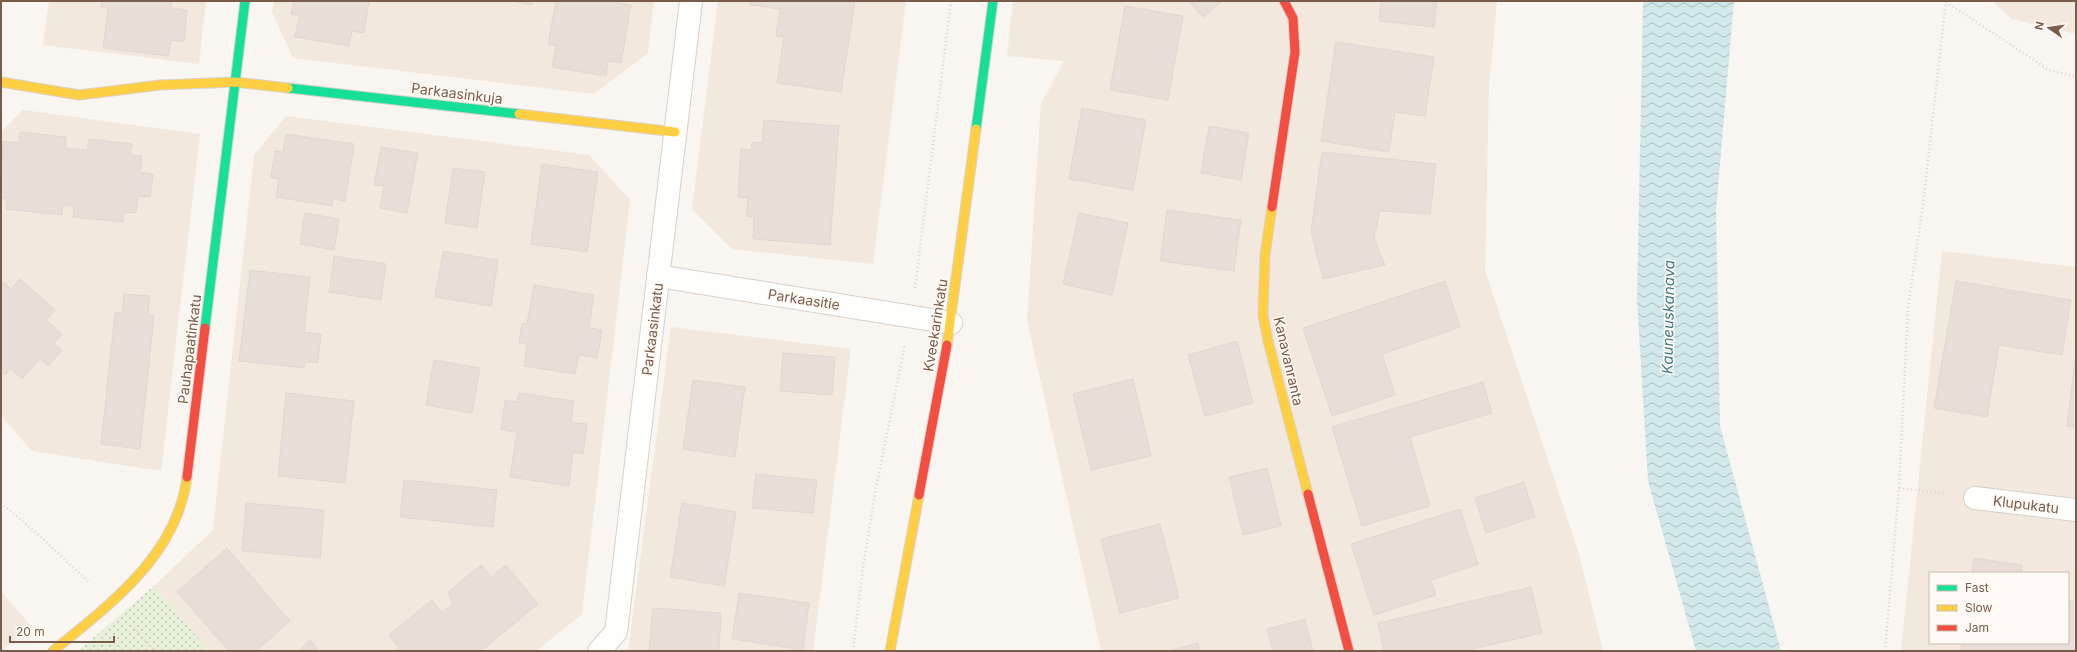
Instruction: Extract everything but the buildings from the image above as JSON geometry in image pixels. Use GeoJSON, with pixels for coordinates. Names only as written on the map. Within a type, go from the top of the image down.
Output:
{"type":"FeatureCollection","features":[{"type":"Feature","properties":{"kind":"street","name":"Pauhapaatinkatu"},"geometry":{"type":"LineString","coordinates":[[53,651],[110,602],[131,582],[156,554],[173,526],[185,492],[245,1]]}},
{"type":"Feature","properties":{"kind":"street","name":"Parkaasinkatu"},"geometry":{"type":"LineString","coordinates":[[599,651],[616,632],[691,1]]}},
{"type":"Feature","properties":{"kind":"street","name":"Kveekarinkatu"},"geometry":{"type":"LineString","coordinates":[[890,651],[951,323],[993,1]]}},
{"type":"Feature","properties":{"kind":"street","name":"Kanavanranta"},"geometry":{"type":"LineString","coordinates":[[1284,1],[1293,18],[1295,52],[1265,256],[1263,316],[1268,341],[1349,651]]}},
{"type":"Feature","properties":{"kind":"street","name":"Parkaasinkuja"},"geometry":{"type":"LineString","coordinates":[[1,82],[79,95],[160,86],[235,82],[675,132]]}},
{"type":"Feature","properties":{"kind":"street","name":"Parkaasitie"},"geometry":{"type":"LineString","coordinates":[[658,276],[951,323]]}},
{"type":"Feature","properties":{"kind":"street","name":"Klupukatu"},"geometry":{"type":"LineString","coordinates":[[1976,498],[2076,510]]}},
{"type":"Feature","properties":{"kind":"path"},"geometry":{"type":"LineString","coordinates":[[1885,651],[1899,488],[1908,308],[1924,197],[1946,1],[2049,70],[2076,77]]}},
{"type":"Feature","properties":{"kind":"path"},"geometry":{"type":"LineString","coordinates":[[1899,488],[1976,498]]}},
{"type":"Feature","properties":{"kind":"path"},"geometry":{"type":"LineString","coordinates":[[1,504],[42,538],[110,602],[155,651]]}},
{"type":"Feature","properties":{"kind":"shaded area"},"geometry":{"type":"Polygon","coordinates":[[[49,1],[206,1],[199,64],[43,45],[49,1]]]}},
{"type":"Feature","properties":{"kind":"shaded area"},"geometry":{"type":"Polygon","coordinates":[[[274,1],[654,1],[648,53],[594,94],[293,58],[272,12],[274,1]]]}},
{"type":"Feature","properties":{"kind":"shaded area"},"geometry":{"type":"Polygon","coordinates":[[[718,1],[906,1],[873,264],[732,249],[692,209],[718,1]]]}},
{"type":"Feature","properties":{"kind":"shaded area"},"geometry":{"type":"Polygon","coordinates":[[[1013,1],[1497,1],[1489,87],[1485,270],[1578,551],[1603,651],[1101,651],[1027,320],[1041,104],[1064,61],[1007,56],[1013,1]]]}},
{"type":"Feature","properties":{"kind":"shaded area"},"geometry":{"type":"Polygon","coordinates":[[[1992,1],[2076,1],[2076,34],[2012,19],[1992,1]]]}},
{"type":"Feature","properties":{"kind":"shaded area"},"geometry":{"type":"Polygon","coordinates":[[[23,110],[200,134],[161,471],[32,451],[1,416],[1,132],[23,110]]]}},
{"type":"Feature","properties":{"kind":"shaded area"},"geometry":{"type":"Polygon","coordinates":[[[286,116],[589,155],[630,200],[582,614],[536,651],[209,651],[154,586],[213,530],[254,155],[286,116]]]}},
{"type":"Feature","properties":{"kind":"shaded area"},"geometry":{"type":"Polygon","coordinates":[[[1942,251],[2076,267],[2076,651],[1901,651],[1942,251]]]}},
{"type":"Feature","properties":{"kind":"shaded area"},"geometry":{"type":"Polygon","coordinates":[[[671,327],[851,349],[813,651],[628,651],[671,327]]]}},
{"type":"Feature","properties":{"kind":"shaded area"},"geometry":{"type":"Polygon","coordinates":[[[1,592],[31,626],[2,651],[1,651],[1,592]]]}},
{"type":"Feature","properties":{"kind":"green space"},"geometry":{"type":"Polygon","coordinates":[[[154,586],[209,651],[78,651],[154,586]]]}},
{"type":"Feature","properties":{"kind":"water","name":"Kauneuskanava"},"geometry":{"type":"Polygon","coordinates":[[[1643,1],[1734,1],[1716,210],[1720,426],[1781,651],[1696,651],[1648,481],[1637,300],[1643,1]]]}},
{"type":"Feature","properties":{"kind":"traffic: fast"},"geometry":{"type":"LineString","coordinates":[[205,328],[245,1]]}},
{"type":"Feature","properties":{"kind":"traffic: fast"},"geometry":{"type":"LineString","coordinates":[[976,129],[993,1]]}},
{"type":"Feature","properties":{"kind":"traffic: fast"},"geometry":{"type":"LineString","coordinates":[[288,88],[519,114]]}},
{"type":"Feature","properties":{"kind":"traffic: slow"},"geometry":{"type":"LineString","coordinates":[[1,82],[79,95],[160,85],[235,82],[288,88]]}},
{"type":"Feature","properties":{"kind":"traffic: slow"},"geometry":{"type":"LineString","coordinates":[[519,114],[675,132]]}},
{"type":"Feature","properties":{"kind":"traffic: slow"},"geometry":{"type":"LineString","coordinates":[[947,345],[976,129]]}},
{"type":"Feature","properties":{"kind":"traffic: slow"},"geometry":{"type":"LineString","coordinates":[[1272,207],[1265,255],[1263,315],[1268,341],[1308,494]]}},
{"type":"Feature","properties":{"kind":"traffic: slow"},"geometry":{"type":"LineString","coordinates":[[53,651],[118,596],[138,576],[155,554],[170,531],[181,505],[187,477]]}},
{"type":"Feature","properties":{"kind":"traffic: slow"},"geometry":{"type":"LineString","coordinates":[[890,651],[919,495]]}},
{"type":"Feature","properties":{"kind":"traffic: jam"},"geometry":{"type":"LineString","coordinates":[[1272,207],[1295,52],[1293,18],[1284,1]]}},
{"type":"Feature","properties":{"kind":"traffic: jam"},"geometry":{"type":"LineString","coordinates":[[187,477],[205,328]]}},
{"type":"Feature","properties":{"kind":"traffic: jam"},"geometry":{"type":"LineString","coordinates":[[919,495],[947,345]]}},
{"type":"Feature","properties":{"kind":"traffic: jam"},"geometry":{"type":"LineString","coordinates":[[1308,494],[1349,651]]}}]}
